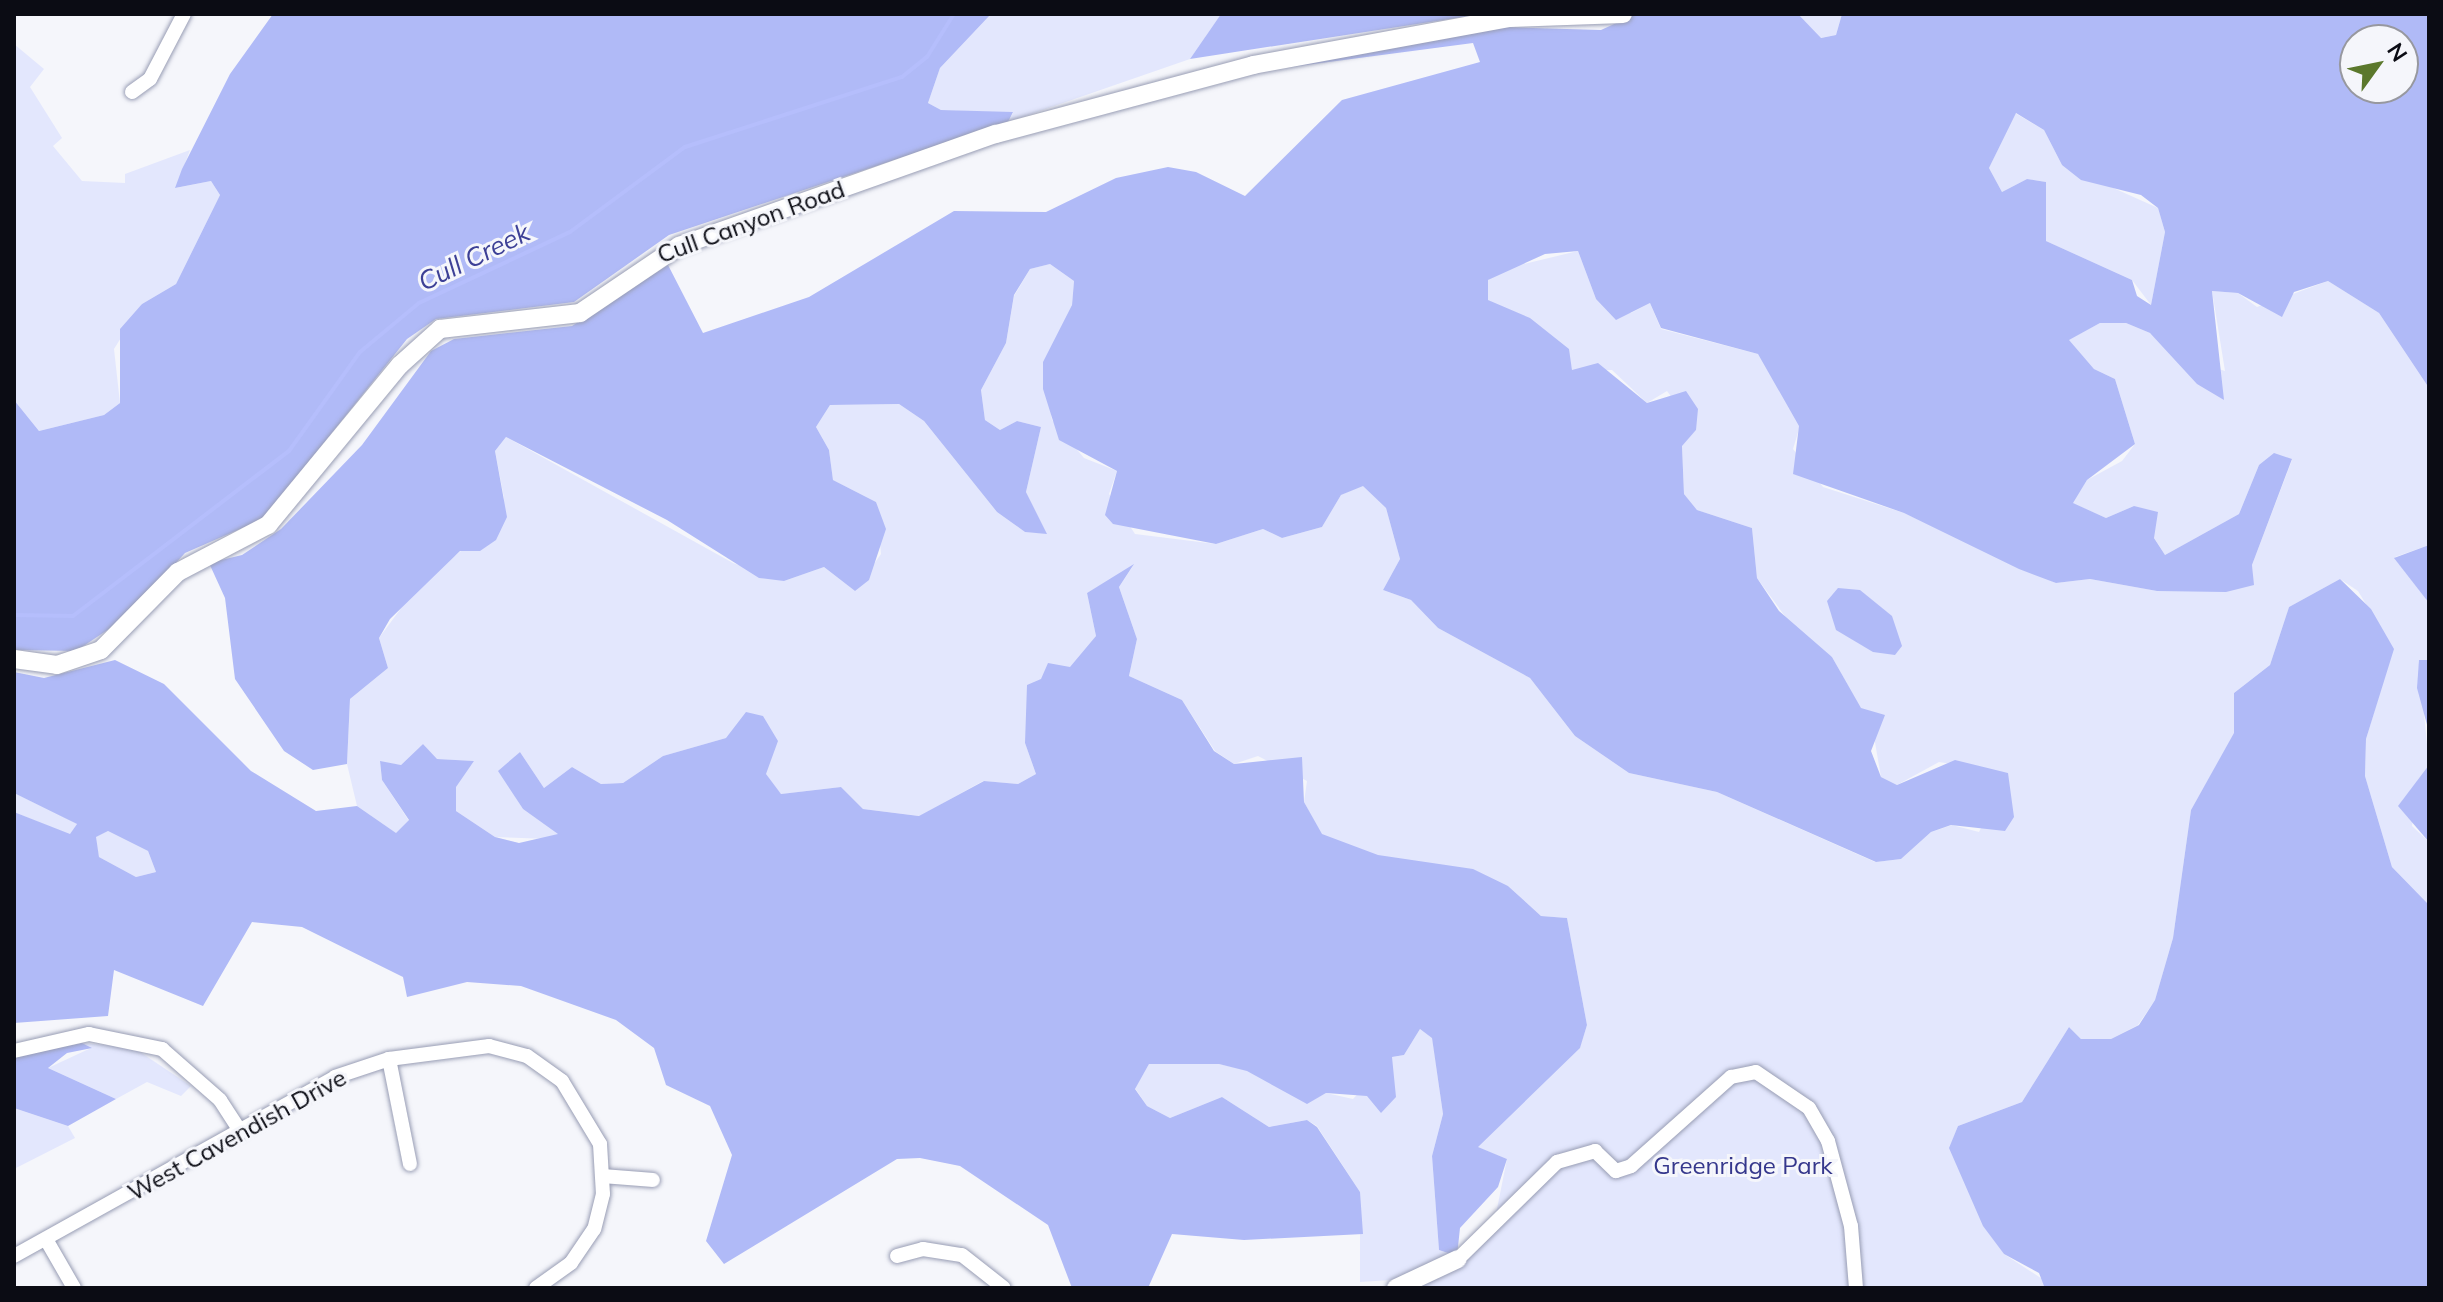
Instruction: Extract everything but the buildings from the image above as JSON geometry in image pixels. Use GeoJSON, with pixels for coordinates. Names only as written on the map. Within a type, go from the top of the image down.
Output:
{"type":"FeatureCollection","features":[{"type":"Feature","properties":{"kind":"street"},"geometry":{"type":"LineString","coordinates":[[132,92],[150,79],[184,14]]}},
{"type":"Feature","properties":{"kind":"street","name":"Cull Canyon Road"},"geometry":{"type":"LineString","coordinates":[[14,659],[57,665],[101,650],[178,572],[268,525],[400,365],[440,329],[580,313],[679,246],[996,134],[1240,68],[1510,18],[1623,14]]}},
{"type":"Feature","properties":{"kind":"street"},"geometry":{"type":"LineString","coordinates":[[14,1051],[89,1034],[162,1049],[220,1100],[241,1132]]}},
{"type":"Feature","properties":{"kind":"street","name":"West Cavendish Drive"},"geometry":{"type":"LineString","coordinates":[[14,1256],[47,1241],[241,1132],[315,1086],[389,1059],[472,1045],[527,1056],[586,1111],[603,1176],[584,1248],[543,1287]]}},
{"type":"Feature","properties":{"kind":"street"},"geometry":{"type":"LineString","coordinates":[[389,1059],[410,1164]]}},
{"type":"Feature","properties":{"kind":"street"},"geometry":{"type":"LineString","coordinates":[[1396,1288],[1458,1259],[1557,1162],[1595,1151],[1616,1171],[1631,1166],[1731,1077],[1756,1072],[1801,1100],[1828,1141],[1851,1226],[1856,1288]]}},
{"type":"Feature","properties":{"kind":"street"},"geometry":{"type":"LineString","coordinates":[[603,1176],[653,1180]]}},
{"type":"Feature","properties":{"kind":"street"},"geometry":{"type":"LineString","coordinates":[[47,1241],[74,1288]]}},
{"type":"Feature","properties":{"kind":"street"},"geometry":{"type":"LineString","coordinates":[[897,1256],[923,1249],[962,1255],[1004,1288]]}},
{"type":"Feature","properties":{"kind":"green space"},"geometry":{"type":"Polygon","coordinates":[[[991,14],[1221,14],[1190,59],[1008,122],[1013,113],[941,110],[928,103],[940,68],[991,14]]]}},
{"type":"Feature","properties":{"kind":"green space"},"geometry":{"type":"Polygon","coordinates":[[[1798,14],[1842,14],[1836,35],[1820,38],[1798,14]]]}},
{"type":"Feature","properties":{"kind":"green space"},"geometry":{"type":"Polygon","coordinates":[[[14,44],[44,69],[30,87],[62,138],[53,146],[82,181],[125,183],[125,174],[190,150],[176,188],[211,181],[220,195],[176,284],[142,304],[114,349],[120,403],[104,415],[39,431],[14,400],[14,44]]]}},
{"type":"Feature","properties":{"kind":"green space"},"geometry":{"type":"Polygon","coordinates":[[[2015,113],[2044,130],[2062,165],[2158,208],[2165,232],[2151,305],[2132,280],[2046,241],[2046,182],[2027,179],[2002,192],[1989,168],[2015,113]]]}},
{"type":"Feature","properties":{"kind":"green space","name":"Greenridge Park"},"geometry":{"type":"Polygon","coordinates":[[[1578,251],[1596,299],[1631,313],[1650,303],[1661,329],[1758,354],[1789,397],[1800,426],[1793,449],[1823,487],[1904,513],[2056,583],[2090,579],[2157,591],[2253,585],[2252,565],[2292,460],[2259,465],[2239,514],[2165,555],[2134,506],[2106,518],[2072,503],[2087,480],[2122,461],[2135,444],[2115,379],[2094,369],[2068,340],[2100,323],[2126,323],[2150,333],[2174,355],[2225,371],[2212,291],[2238,293],[2257,307],[2328,281],[2379,313],[2429,388],[2429,545],[2395,557],[2429,603],[2429,660],[2419,661],[2429,765],[2419,782],[2412,826],[2429,842],[2429,905],[2392,867],[2365,776],[2366,739],[2393,649],[2358,591],[2340,579],[2289,607],[2270,665],[2234,693],[2235,733],[2191,810],[2173,938],[2155,1000],[2138,1025],[2111,1039],[2081,1039],[2069,1027],[2022,1102],[1958,1126],[1950,1147],[2004,1254],[2056,1288],[1407,1288],[1492,1234],[1507,1159],[1477,1147],[1580,1047],[1587,1025],[1567,918],[1541,916],[1508,886],[1354,850],[1321,834],[1304,802],[1307,781],[1258,756],[1234,764],[1215,751],[1182,700],[1129,676],[1137,639],[1119,587],[1133,566],[1087,593],[1096,636],[1025,743],[1036,774],[1018,784],[983,781],[920,816],[863,809],[841,787],[781,794],[726,738],[663,756],[623,783],[601,784],[572,767],[544,788],[520,752],[499,771],[523,809],[559,834],[549,839],[495,837],[456,811],[455,787],[474,761],[436,759],[423,744],[401,765],[380,762],[382,780],[409,821],[397,834],[357,806],[347,764],[350,699],[388,668],[379,638],[419,584],[461,551],[480,551],[504,498],[495,451],[506,437],[733,563],[784,581],[824,567],[855,591],[881,554],[876,502],[833,480],[829,450],[816,427],[830,405],[899,404],[924,421],[997,512],[1025,532],[1046,533],[1026,492],[1041,427],[1017,421],[1000,430],[985,420],[981,390],[1006,343],[1014,296],[1030,269],[1050,264],[1074,281],[1072,305],[1044,362],[1052,420],[1084,458],[1117,471],[1109,494],[1135,534],[1216,544],[1263,529],[1282,538],[1322,527],[1341,495],[1363,485],[1386,508],[1400,559],[1383,590],[1411,600],[1438,628],[1530,678],[1575,736],[1629,773],[1717,792],[1875,862],[1901,859],[1931,832],[1952,825],[1979,832],[2008,773],[1939,762],[1897,785],[1881,777],[1873,731],[1832,657],[1801,638],[1757,578],[1752,528],[1697,510],[1684,494],[1682,445],[1696,430],[1667,391],[1647,403],[1612,370],[1572,370],[1568,349],[1488,300],[1488,280],[1507,268],[1578,251]]]}},
{"type":"Feature","properties":{"kind":"green space"},"geometry":{"type":"Polygon","coordinates":[[[14,793],[77,824],[70,835],[14,812],[14,793]]]}},
{"type":"Feature","properties":{"kind":"green space"},"geometry":{"type":"Polygon","coordinates":[[[108,831],[148,851],[156,872],[136,877],[99,857],[95,837],[108,831]]]}},
{"type":"Feature","properties":{"kind":"green space"},"geometry":{"type":"Polygon","coordinates":[[[1420,1029],[1432,1037],[1443,1114],[1432,1156],[1439,1250],[1457,1256],[1391,1280],[1360,1282],[1360,1192],[1317,1126],[1307,1120],[1269,1127],[1222,1097],[1170,1118],[1147,1106],[1135,1088],[1149,1064],[1219,1064],[1247,1070],[1307,1103],[1326,1093],[1353,1099],[1392,1057],[1404,1055],[1420,1029]]]}},
{"type":"Feature","properties":{"kind":"green space"},"geometry":{"type":"Polygon","coordinates":[[[82,1043],[134,1048],[191,1086],[181,1096],[147,1082],[116,1099],[48,1068],[91,1048],[82,1043]]]}},
{"type":"Feature","properties":{"kind":"green space"},"geometry":{"type":"Polygon","coordinates":[[[14,1108],[68,1126],[75,1138],[14,1169],[14,1108]]]}},
{"type":"Feature","properties":{"kind":"shaded area"},"geometry":{"type":"Polygon","coordinates":[[[273,14],[991,14],[940,68],[928,103],[941,110],[1013,112],[1008,122],[669,235],[574,302],[436,319],[407,339],[263,519],[185,553],[124,619],[76,651],[14,650],[14,400],[39,431],[104,415],[120,403],[120,329],[142,304],[176,284],[220,195],[211,181],[175,188],[182,169],[230,74],[273,14]]]}},
{"type":"Feature","properties":{"kind":"shaded area"},"geometry":{"type":"Polygon","coordinates":[[[1221,14],[1482,14],[1190,59],[1221,14]]]}},
{"type":"Feature","properties":{"kind":"shaded area"},"geometry":{"type":"Polygon","coordinates":[[[1636,14],[1798,14],[1821,38],[1836,35],[1842,14],[2429,14],[2429,388],[2379,313],[2328,281],[2294,292],[2282,317],[2238,293],[2212,291],[2224,400],[2197,384],[2150,333],[2126,323],[2100,323],[2069,340],[2094,369],[2115,379],[2135,444],[2087,480],[2073,503],[2106,518],[2134,506],[2158,512],[2154,538],[2165,555],[2239,514],[2259,465],[2274,453],[2292,459],[2252,565],[2254,585],[2226,592],[2157,591],[2090,579],[2056,583],[2019,569],[1904,513],[1793,474],[1799,426],[1758,354],[1661,328],[1650,303],[1616,320],[1596,299],[1578,251],[1545,254],[1488,280],[1488,300],[1530,318],[1569,349],[1572,370],[1598,363],[1647,403],[1686,391],[1698,409],[1696,430],[1682,446],[1684,494],[1697,510],[1752,528],[1757,578],[1779,611],[1832,657],[1861,708],[1885,715],[1871,751],[1881,777],[1897,785],[1955,760],[2008,773],[2014,817],[2005,831],[1951,825],[1931,832],[1901,859],[1876,862],[1717,792],[1629,773],[1575,736],[1530,678],[1438,628],[1411,600],[1383,590],[1400,559],[1386,508],[1363,486],[1341,495],[1322,527],[1282,538],[1263,529],[1216,544],[1113,524],[1105,515],[1117,471],[1059,440],[1043,389],[1043,362],[1072,305],[1074,281],[1050,264],[1030,269],[1014,295],[1006,343],[981,390],[985,420],[1000,430],[1017,421],[1041,427],[1026,492],[1047,534],[1025,532],[997,512],[924,421],[899,404],[830,405],[816,427],[829,450],[833,480],[876,502],[886,529],[869,580],[855,591],[824,567],[784,581],[759,578],[667,520],[506,437],[495,451],[507,517],[496,540],[480,551],[460,551],[390,619],[379,638],[388,668],[350,699],[347,764],[313,770],[284,751],[235,679],[225,598],[209,563],[242,555],[281,529],[362,445],[431,351],[454,339],[572,326],[668,265],[703,333],[809,297],[954,211],[1046,212],[1116,178],[1168,167],[1196,172],[1245,196],[1342,100],[1480,62],[1473,43],[1283,68],[1502,27],[1601,30],[1636,14]],[[2016,113],[1989,168],[2002,192],[2027,179],[2046,182],[2046,241],[2132,280],[2137,296],[2151,305],[2165,232],[2158,208],[2141,195],[2081,180],[2062,165],[2044,130],[2016,113]]]}},
{"type":"Feature","properties":{"kind":"shaded area"},"geometry":{"type":"Polygon","coordinates":[[[2429,545],[2429,603],[2394,558],[2429,545]]]}},
{"type":"Feature","properties":{"kind":"shaded area"},"geometry":{"type":"Polygon","coordinates":[[[1134,564],[1119,587],[1137,639],[1129,676],[1182,700],[1214,751],[1234,764],[1302,757],[1304,802],[1322,834],[1378,855],[1473,869],[1508,886],[1541,916],[1567,918],[1587,1025],[1580,1048],[1478,1147],[1507,1159],[1498,1187],[1460,1228],[1457,1256],[1439,1250],[1432,1156],[1443,1114],[1432,1038],[1420,1029],[1404,1055],[1392,1057],[1396,1097],[1381,1113],[1367,1096],[1326,1093],[1307,1104],[1247,1071],[1219,1064],[1149,1064],[1135,1089],[1147,1106],[1170,1118],[1222,1097],[1269,1127],[1307,1120],[1317,1127],[1360,1192],[1363,1234],[1244,1240],[1172,1234],[1148,1288],[1072,1288],[1048,1225],[960,1166],[920,1158],[897,1159],[724,1264],[706,1241],[732,1155],[710,1106],[666,1085],[654,1048],[616,1020],[521,986],[467,982],[407,997],[403,977],[302,927],[252,922],[203,1006],[114,970],[108,1016],[14,1023],[14,812],[70,834],[77,824],[14,793],[14,672],[44,678],[115,660],[164,684],[251,771],[316,811],[357,806],[396,833],[409,820],[382,780],[380,761],[401,765],[423,744],[437,759],[474,761],[456,787],[456,811],[495,837],[519,843],[558,834],[523,809],[498,771],[520,752],[544,788],[572,767],[601,784],[623,783],[663,756],[726,738],[746,712],[763,716],[778,741],[766,774],[781,794],[841,787],[863,809],[919,816],[984,781],[1018,784],[1036,774],[1025,743],[1027,685],[1041,679],[1048,663],[1070,667],[1096,636],[1087,593],[1134,564]],[[108,831],[96,837],[99,857],[136,877],[156,872],[148,851],[108,831]]]}},
{"type":"Feature","properties":{"kind":"shaded area"},"geometry":{"type":"Polygon","coordinates":[[[2340,579],[2371,609],[2394,649],[2366,739],[2365,776],[2392,867],[2429,905],[2429,1288],[2044,1286],[2039,1273],[2004,1254],[1983,1226],[1949,1148],[1958,1126],[2022,1102],[2069,1027],[2081,1039],[2111,1039],[2139,1025],[2155,1000],[2173,938],[2191,810],[2234,733],[2234,693],[2270,665],[2289,607],[2340,579]]]}},
{"type":"Feature","properties":{"kind":"shaded area"},"geometry":{"type":"Polygon","coordinates":[[[1838,588],[1860,590],[1892,616],[1902,646],[1895,655],[1873,652],[1836,630],[1827,601],[1838,588]]]}},
{"type":"Feature","properties":{"kind":"shaded area"},"geometry":{"type":"Polygon","coordinates":[[[2419,660],[2429,660],[2429,732],[2417,688],[2419,660]]]}},
{"type":"Feature","properties":{"kind":"shaded area"},"geometry":{"type":"Polygon","coordinates":[[[2429,765],[2429,842],[2398,806],[2429,765]]]}},
{"type":"Feature","properties":{"kind":"shaded area"},"geometry":{"type":"Polygon","coordinates":[[[82,1043],[92,1048],[67,1053],[48,1068],[116,1099],[68,1126],[14,1108],[14,1057],[82,1043]]]}},
{"type":"Feature","properties":{"kind":"waterway","name":"Cull Creek"},"geometry":{"type":"LineString","coordinates":[[14,615],[73,616],[289,451],[360,352],[419,303],[570,232],[685,147],[902,77],[927,57],[954,14]]}}]}
